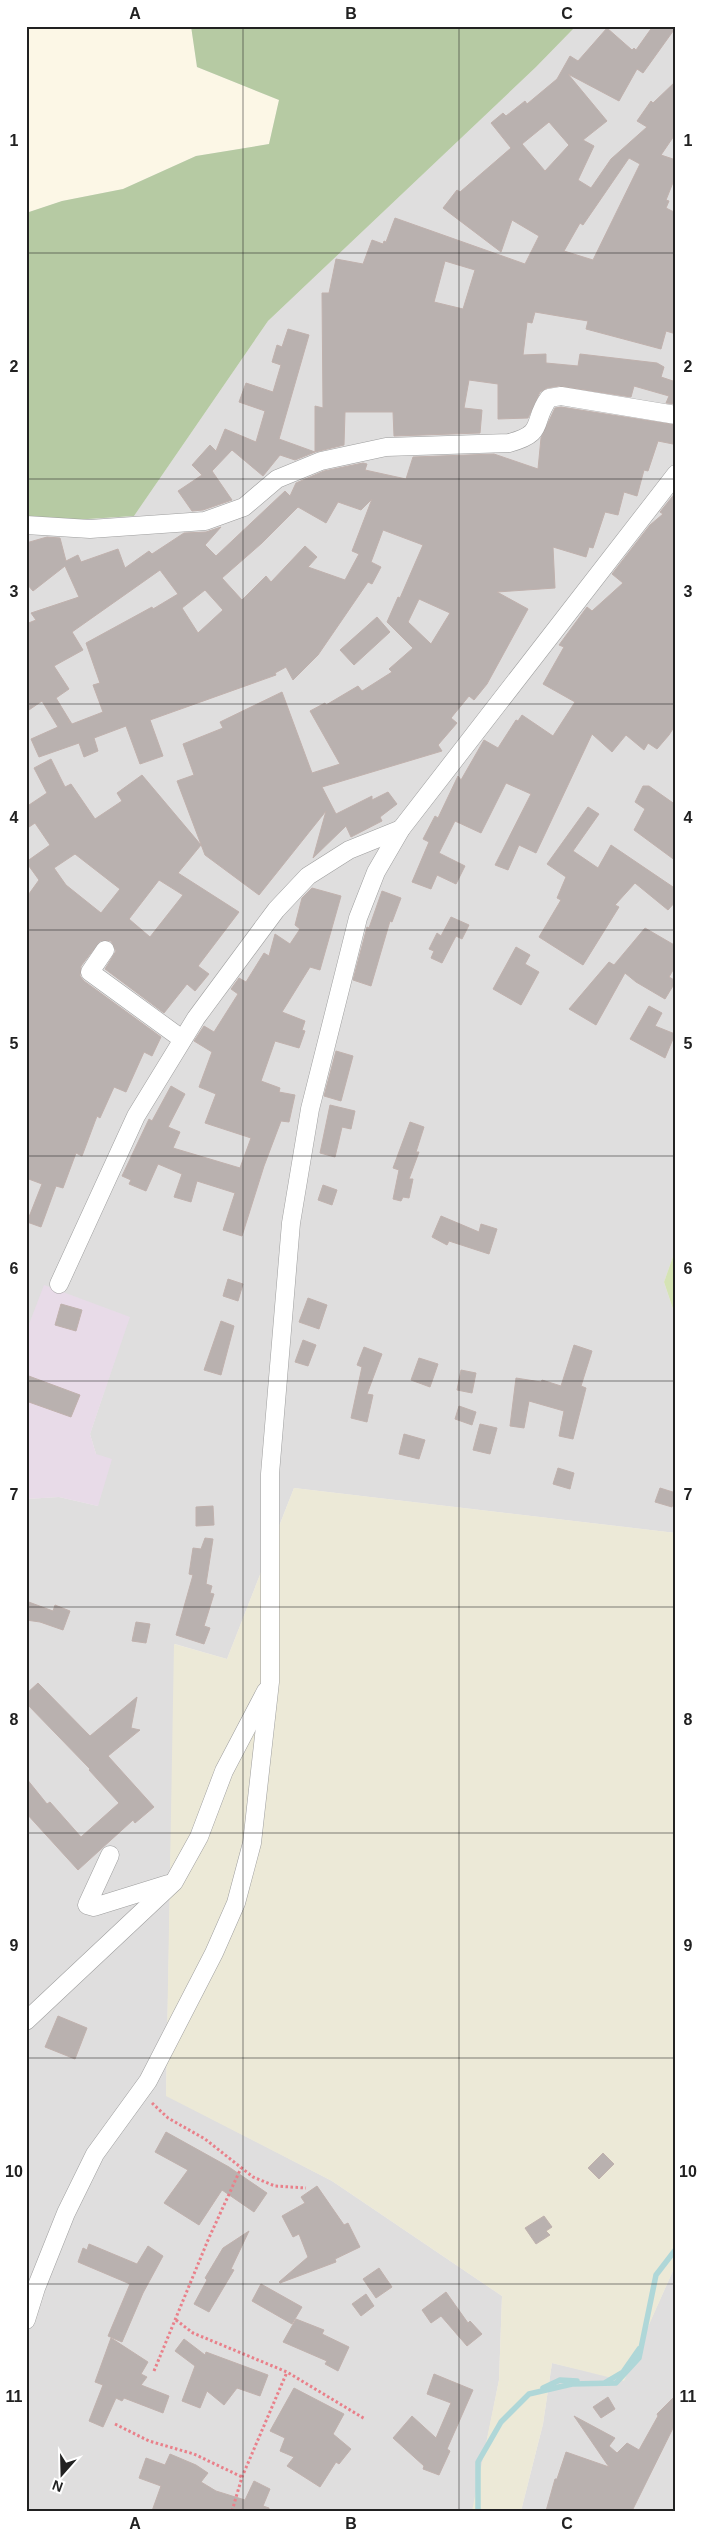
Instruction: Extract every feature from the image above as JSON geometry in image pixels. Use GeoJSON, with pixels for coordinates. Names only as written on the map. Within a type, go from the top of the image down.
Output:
{"type":"FeatureCollection","features":[{"type":"Feature","properties":{"kind":"street"},"geometry":{"type":"LineString","coordinates":[[26,525],[90,529],[205,520],[244,507],[277,480],[321,461],[386,448],[509,443],[527,438],[538,426],[544,404],[549,398],[561,396],[676,414]]}},
{"type":"Feature","properties":{"kind":"street"},"geometry":{"type":"LineString","coordinates":[[26,2320],[36,2288],[66,2213],[95,2154],[148,2081],[214,1953],[236,1903],[252,1843],[270,1682],[270,1474],[291,1223],[310,1109],[358,918],[376,872],[401,829],[676,474]]}},
{"type":"Feature","properties":{"kind":"street"},"geometry":{"type":"LineString","coordinates":[[59,1284],[136,1116],[182,1039],[276,910],[308,876],[349,850],[401,829]]}},
{"type":"Feature","properties":{"kind":"street"},"geometry":{"type":"LineString","coordinates":[[105,950],[90,972],[182,1039]]}},
{"type":"Feature","properties":{"kind":"street"},"geometry":{"type":"LineString","coordinates":[[26,2020],[174,1882],[199,1837],[224,1771],[270,1682]]}},
{"type":"Feature","properties":{"kind":"street"},"geometry":{"type":"LineString","coordinates":[[110,1855],[87,1905],[94,1906],[174,1882]]}},
{"type":"Feature","properties":{"kind":"path"},"geometry":{"type":"LineString","coordinates":[[148,2081],[150,2101],[168,2118],[205,2139],[253,2178],[275,2186],[306,2188]]}},
{"type":"Feature","properties":{"kind":"path"},"geometry":{"type":"LineString","coordinates":[[154,2371],[208,2240],[241,2168]]}},
{"type":"Feature","properties":{"kind":"path"},"geometry":{"type":"LineString","coordinates":[[176,2320],[193,2333],[287,2372],[365,2420]]}},
{"type":"Feature","properties":{"kind":"path"},"geometry":{"type":"LineString","coordinates":[[232,2511],[242,2477],[287,2372]]}},
{"type":"Feature","properties":{"kind":"path"},"geometry":{"type":"LineString","coordinates":[[115,2424],[149,2441],[194,2454],[242,2477]]}},
{"type":"Feature","properties":{"kind":"shaded area"},"geometry":{"type":"Polygon","coordinates":[[[26,26],[191,26],[197,67],[279,100],[269,144],[196,156],[123,189],[62,201],[26,213],[26,26]]]}},
{"type":"Feature","properties":{"kind":"shaded area"},"geometry":{"type":"Polygon","coordinates":[[[576,26],[676,26],[676,1248],[664,1282],[676,1318],[676,1533],[294,1488],[227,1659],[175,1644],[166,2095],[332,2181],[502,2296],[499,2380],[473,2510],[26,2511],[26,1499],[59,1497],[98,1506],[96,1454],[90,1434],[129,1317],[26,1332],[26,523],[134,516],[268,321],[536,67],[576,26]]]}},
{"type":"Feature","properties":{"kind":"shaded area"},"geometry":{"type":"Polygon","coordinates":[[[44,1285],[130,1317],[90,1434],[96,1454],[112,1459],[98,1506],[59,1497],[26,1499],[26,1332],[44,1285]]]}},
{"type":"Feature","properties":{"kind":"shaded area"},"geometry":{"type":"Polygon","coordinates":[[[294,1488],[676,1533],[676,2264],[624,2381],[552,2363],[543,2424],[521,2511],[472,2511],[499,2380],[502,2296],[332,2181],[166,2096],[174,1644],[227,1659],[294,1488]]]}},
{"type":"Feature","properties":{"kind":"shaded area"},"geometry":{"type":"Polygon","coordinates":[[[676,2264],[676,2511],[521,2511],[543,2424],[552,2363],[624,2380],[676,2264]]]}},
{"type":"Feature","properties":{"kind":"green space"},"geometry":{"type":"Polygon","coordinates":[[[191,26],[576,26],[536,67],[268,321],[134,516],[26,523],[26,213],[62,201],[123,189],[196,156],[269,144],[279,100],[197,67],[191,26]]]}},
{"type":"Feature","properties":{"kind":"green space"},"geometry":{"type":"Polygon","coordinates":[[[676,1248],[676,1318],[664,1282],[676,1248]]]}},
{"type":"Feature","properties":{"kind":"building"},"geometry":{"type":"Polygon","coordinates":[[[653,26],[676,27],[643,73],[637,69],[619,101],[568,74],[607,121],[583,140],[594,146],[578,180],[591,188],[611,159],[647,127],[637,121],[651,101],[653,103],[676,81],[676,133],[661,155],[676,160],[676,175],[666,200],[669,201],[666,208],[676,213],[676,334],[666,331],[661,349],[586,329],[588,321],[535,312],[532,323],[527,322],[523,355],[546,354],[546,363],[578,366],[580,354],[657,363],[664,367],[661,377],[676,382],[676,404],[666,403],[669,396],[634,386],[631,397],[559,386],[547,388],[540,392],[528,418],[498,419],[498,384],[469,380],[464,408],[482,410],[480,433],[394,436],[393,412],[345,412],[344,445],[315,452],[315,406],[323,408],[322,293],[329,293],[336,259],[363,264],[372,240],[383,244],[384,241],[386,242],[395,218],[525,264],[539,236],[512,220],[501,252],[443,208],[457,190],[460,192],[511,148],[491,123],[503,113],[506,116],[525,101],[527,104],[557,79],[570,56],[578,61],[607,28],[632,50],[634,48],[636,50],[653,26]],[[549,122],[522,144],[545,171],[569,145],[549,122]],[[629,158],[583,225],[580,223],[564,251],[593,260],[640,164],[629,158]],[[445,261],[434,302],[463,309],[475,270],[445,261]]]}},
{"type":"Feature","properties":{"kind":"building"},"geometry":{"type":"Polygon","coordinates":[[[288,329],[309,335],[279,439],[315,452],[295,460],[280,455],[263,476],[232,450],[212,471],[232,500],[203,510],[192,511],[178,491],[202,475],[192,465],[210,445],[216,451],[225,429],[256,442],[265,411],[239,402],[246,383],[273,392],[281,365],[272,362],[277,345],[282,347],[288,329]]]}},
{"type":"Feature","properties":{"kind":"building"},"geometry":{"type":"Polygon","coordinates":[[[561,407],[676,425],[673,444],[658,441],[648,471],[644,470],[637,496],[624,492],[618,515],[605,512],[593,548],[589,547],[586,557],[553,547],[555,588],[497,592],[528,609],[487,684],[474,700],[469,696],[451,718],[457,723],[438,745],[442,751],[322,787],[336,814],[372,796],[372,800],[388,792],[397,804],[380,817],[382,821],[351,837],[346,826],[313,858],[326,811],[259,895],[205,855],[177,781],[194,775],[183,744],[223,728],[220,722],[282,692],[312,773],[340,764],[310,711],[325,703],[326,705],[358,686],[362,691],[392,672],[389,669],[413,648],[387,622],[398,597],[400,598],[423,545],[383,530],[371,562],[381,567],[372,584],[368,582],[318,655],[293,680],[286,667],[275,673],[276,675],[150,720],[163,756],[140,764],[126,726],[94,738],[98,751],[84,757],[79,743],[39,757],[31,739],[58,727],[42,701],[26,712],[26,624],[36,620],[31,613],[79,597],[65,566],[33,591],[26,583],[26,543],[47,537],[60,538],[66,561],[78,555],[81,562],[118,549],[125,568],[149,551],[152,554],[184,533],[206,532],[221,527],[205,545],[216,556],[285,491],[290,496],[296,483],[324,471],[363,463],[367,464],[365,470],[406,479],[413,457],[494,454],[538,469],[541,438],[555,408],[561,407]],[[372,499],[361,510],[338,502],[326,523],[298,507],[262,543],[222,578],[242,600],[266,576],[271,582],[305,546],[317,557],[308,567],[345,580],[359,554],[352,551],[372,499]],[[160,570],[72,632],[83,650],[54,666],[69,689],[56,698],[72,724],[103,712],[93,685],[100,683],[86,643],[178,594],[160,570]],[[205,590],[182,608],[198,633],[223,610],[205,590]],[[419,599],[408,622],[431,644],[450,613],[419,599]]]}},
{"type":"Feature","properties":{"kind":"building"},"geometry":{"type":"Polygon","coordinates":[[[676,492],[676,724],[669,735],[657,749],[648,743],[644,750],[626,735],[612,752],[592,734],[536,853],[519,845],[508,870],[495,865],[531,794],[506,783],[481,833],[455,821],[439,853],[465,866],[456,884],[437,875],[431,889],[412,882],[429,842],[423,839],[435,816],[438,818],[458,776],[461,780],[484,740],[498,748],[516,720],[518,721],[522,715],[553,736],[575,702],[543,684],[564,647],[559,645],[587,607],[592,611],[623,583],[612,574],[650,525],[663,514],[660,512],[676,492]]]}},
{"type":"Feature","properties":{"kind":"building"},"geometry":{"type":"Polygon","coordinates":[[[377,617],[390,632],[354,665],[340,650],[377,617]]]}},
{"type":"Feature","properties":{"kind":"building"},"geometry":{"type":"Polygon","coordinates":[[[51,759],[65,787],[71,784],[95,819],[122,801],[117,793],[142,775],[201,845],[178,873],[239,912],[198,966],[209,974],[195,991],[187,984],[164,1013],[105,969],[116,951],[111,941],[100,941],[81,966],[80,976],[84,981],[161,1037],[152,1056],[144,1052],[126,1092],[114,1087],[100,1118],[97,1116],[82,1156],[76,1153],[63,1188],[56,1186],[41,1227],[27,1222],[42,1184],[26,1178],[26,898],[39,880],[26,862],[50,845],[35,823],[26,829],[26,807],[47,793],[34,768],[51,759]],[[75,854],[54,868],[66,885],[101,913],[120,889],[75,854]],[[159,880],[129,919],[150,937],[183,895],[159,880]]]}},
{"type":"Feature","properties":{"kind":"building"},"geometry":{"type":"Polygon","coordinates":[[[643,786],[649,786],[676,805],[676,861],[634,830],[645,809],[635,802],[643,786]]]}},
{"type":"Feature","properties":{"kind":"building"},"geometry":{"type":"Polygon","coordinates":[[[588,807],[599,814],[573,851],[598,868],[611,845],[676,889],[676,901],[668,910],[635,883],[615,905],[619,907],[583,965],[539,937],[561,900],[557,898],[566,877],[547,864],[588,807]]]}},
{"type":"Feature","properties":{"kind":"building"},"geometry":{"type":"Polygon","coordinates":[[[312,888],[341,896],[320,970],[310,967],[282,1012],[305,1021],[302,1030],[305,1031],[299,1048],[275,1041],[261,1081],[280,1088],[279,1092],[295,1095],[289,1122],[281,1121],[264,1166],[242,1236],[223,1230],[235,1193],[197,1181],[191,1202],[174,1197],[182,1174],[158,1164],[146,1191],[129,1184],[131,1180],[122,1176],[149,1119],[152,1121],[171,1086],[185,1094],[168,1127],[180,1132],[173,1148],[240,1168],[251,1138],[205,1123],[216,1094],[199,1087],[212,1052],[194,1041],[204,1026],[214,1032],[238,994],[231,989],[239,978],[246,982],[264,953],[269,956],[275,934],[290,944],[300,929],[295,925],[302,898],[312,888]]]}},
{"type":"Feature","properties":{"kind":"building"},"geometry":{"type":"Polygon","coordinates":[[[382,891],[401,898],[392,922],[390,921],[371,986],[353,980],[367,927],[369,928],[382,891]]]}},
{"type":"Feature","properties":{"kind":"building"},"geometry":{"type":"Polygon","coordinates":[[[451,917],[469,925],[462,939],[456,936],[442,963],[431,958],[434,951],[429,949],[437,933],[441,936],[451,917]]]}},
{"type":"Feature","properties":{"kind":"building"},"geometry":{"type":"Polygon","coordinates":[[[645,928],[676,946],[676,965],[669,977],[676,981],[665,999],[636,982],[625,973],[596,1025],[569,1009],[609,962],[614,965],[645,928]]]}},
{"type":"Feature","properties":{"kind":"building"},"geometry":{"type":"Polygon","coordinates":[[[516,947],[530,955],[525,964],[539,972],[521,1005],[493,989],[516,947]]]}},
{"type":"Feature","properties":{"kind":"building"},"geometry":{"type":"Polygon","coordinates":[[[649,1006],[662,1013],[655,1026],[675,1034],[665,1058],[630,1039],[649,1006]]]}},
{"type":"Feature","properties":{"kind":"building"},"geometry":{"type":"Polygon","coordinates":[[[336,1051],[353,1056],[341,1101],[324,1096],[336,1051]]]}},
{"type":"Feature","properties":{"kind":"building"},"geometry":{"type":"Polygon","coordinates":[[[330,1105],[355,1111],[351,1129],[342,1127],[335,1157],[320,1153],[330,1105]]]}},
{"type":"Feature","properties":{"kind":"building"},"geometry":{"type":"Polygon","coordinates":[[[410,1122],[424,1127],[416,1152],[419,1152],[409,1179],[413,1179],[409,1198],[403,1197],[401,1201],[393,1199],[399,1170],[393,1168],[410,1122]]]}},
{"type":"Feature","properties":{"kind":"building"},"geometry":{"type":"Polygon","coordinates":[[[323,1185],[337,1190],[332,1205],[318,1200],[323,1185]]]}},
{"type":"Feature","properties":{"kind":"building"},"geometry":{"type":"Polygon","coordinates":[[[441,1216],[479,1232],[481,1224],[497,1229],[489,1254],[449,1241],[447,1245],[432,1237],[441,1216]]]}},
{"type":"Feature","properties":{"kind":"building"},"geometry":{"type":"Polygon","coordinates":[[[228,1279],[243,1284],[238,1301],[223,1296],[228,1279]]]}},
{"type":"Feature","properties":{"kind":"building"},"geometry":{"type":"Polygon","coordinates":[[[308,1298],[327,1305],[319,1329],[299,1322],[308,1298]]]}},
{"type":"Feature","properties":{"kind":"building"},"geometry":{"type":"Polygon","coordinates":[[[61,1304],[82,1310],[76,1331],[55,1325],[61,1304]]]}},
{"type":"Feature","properties":{"kind":"building"},"geometry":{"type":"Polygon","coordinates":[[[221,1321],[234,1326],[221,1375],[204,1370],[221,1321]]]}},
{"type":"Feature","properties":{"kind":"building"},"geometry":{"type":"Polygon","coordinates":[[[303,1340],[316,1345],[308,1366],[295,1362],[303,1340]]]}},
{"type":"Feature","properties":{"kind":"building"},"geometry":{"type":"Polygon","coordinates":[[[574,1345],[592,1351],[581,1386],[586,1388],[573,1439],[559,1436],[564,1411],[529,1401],[524,1428],[510,1426],[516,1378],[541,1382],[542,1380],[561,1386],[574,1345]]]}},
{"type":"Feature","properties":{"kind":"building"},"geometry":{"type":"Polygon","coordinates":[[[364,1347],[382,1354],[367,1394],[373,1395],[367,1422],[351,1418],[362,1367],[357,1365],[364,1347]]]}},
{"type":"Feature","properties":{"kind":"building"},"geometry":{"type":"Polygon","coordinates":[[[419,1358],[438,1364],[430,1387],[411,1380],[419,1358]]]}},
{"type":"Feature","properties":{"kind":"building"},"geometry":{"type":"Polygon","coordinates":[[[461,1370],[476,1373],[472,1393],[457,1390],[461,1370]]]}},
{"type":"Feature","properties":{"kind":"building"},"geometry":{"type":"Polygon","coordinates":[[[26,1375],[80,1395],[71,1417],[26,1401],[26,1375]]]}},
{"type":"Feature","properties":{"kind":"building"},"geometry":{"type":"Polygon","coordinates":[[[459,1406],[476,1412],[472,1425],[455,1419],[459,1406]]]}},
{"type":"Feature","properties":{"kind":"building"},"geometry":{"type":"Polygon","coordinates":[[[480,1424],[497,1428],[490,1454],[473,1450],[480,1424]]]}},
{"type":"Feature","properties":{"kind":"building"},"geometry":{"type":"Polygon","coordinates":[[[404,1434],[425,1440],[419,1459],[399,1454],[404,1434]]]}},
{"type":"Feature","properties":{"kind":"building"},"geometry":{"type":"Polygon","coordinates":[[[558,1468],[574,1473],[570,1489],[553,1484],[558,1468]]]}},
{"type":"Feature","properties":{"kind":"building"},"geometry":{"type":"Polygon","coordinates":[[[660,1488],[676,1493],[672,1507],[655,1502],[660,1488]]]}},
{"type":"Feature","properties":{"kind":"building"},"geometry":{"type":"Polygon","coordinates":[[[213,1506],[214,1525],[196,1526],[196,1507],[213,1506]]]}},
{"type":"Feature","properties":{"kind":"building"},"geometry":{"type":"Polygon","coordinates":[[[205,1538],[213,1539],[206,1584],[212,1586],[210,1593],[214,1594],[204,1626],[210,1628],[204,1644],[176,1635],[193,1575],[189,1574],[193,1548],[201,1549],[205,1538]]]}},
{"type":"Feature","properties":{"kind":"building"},"geometry":{"type":"Polygon","coordinates":[[[26,1601],[53,1611],[55,1605],[70,1611],[63,1630],[40,1622],[26,1620],[26,1601]]]}},
{"type":"Feature","properties":{"kind":"building"},"geometry":{"type":"Polygon","coordinates":[[[136,1622],[150,1624],[146,1643],[132,1641],[136,1622]]]}},
{"type":"Feature","properties":{"kind":"building"},"geometry":{"type":"Polygon","coordinates":[[[38,1683],[90,1736],[137,1697],[131,1728],[140,1730],[108,1756],[154,1807],[135,1823],[133,1820],[78,1870],[26,1813],[26,1778],[47,1804],[50,1802],[81,1837],[119,1803],[90,1769],[26,1703],[26,1694],[38,1683]]]}},
{"type":"Feature","properties":{"kind":"building"},"geometry":{"type":"Polygon","coordinates":[[[58,2016],[87,2028],[75,2059],[45,2047],[58,2016]]]}},
{"type":"Feature","properties":{"kind":"building"},"geometry":{"type":"Polygon","coordinates":[[[166,2132],[229,2167],[267,2193],[254,2212],[222,2190],[199,2225],[164,2203],[188,2170],[155,2152],[166,2132]]]}},
{"type":"Feature","properties":{"kind":"building"},"geometry":{"type":"Polygon","coordinates":[[[603,2153],[614,2164],[599,2179],[588,2168],[603,2153]]]}},
{"type":"Feature","properties":{"kind":"building"},"geometry":{"type":"Polygon","coordinates":[[[317,2186],[344,2225],[348,2223],[360,2247],[335,2259],[336,2262],[280,2283],[308,2257],[299,2234],[293,2237],[282,2216],[305,2203],[301,2197],[317,2186]]]}},
{"type":"Feature","properties":{"kind":"building"},"geometry":{"type":"Polygon","coordinates":[[[544,2216],[552,2227],[546,2231],[550,2235],[536,2244],[525,2228],[544,2216]]]}},
{"type":"Feature","properties":{"kind":"building"},"geometry":{"type":"Polygon","coordinates":[[[249,2231],[231,2269],[234,2270],[209,2312],[194,2304],[207,2280],[205,2278],[223,2248],[249,2231]]]}},
{"type":"Feature","properties":{"kind":"building"},"geometry":{"type":"Polygon","coordinates":[[[89,2244],[137,2264],[148,2246],[163,2256],[143,2293],[122,2342],[108,2336],[130,2284],[78,2262],[83,2248],[87,2250],[89,2244]]]}},
{"type":"Feature","properties":{"kind":"building"},"geometry":{"type":"Polygon","coordinates":[[[379,2268],[392,2287],[376,2298],[363,2279],[379,2268]]]}},
{"type":"Feature","properties":{"kind":"building"},"geometry":{"type":"Polygon","coordinates":[[[261,2284],[302,2307],[292,2324],[252,2301],[261,2284]]]}},
{"type":"Feature","properties":{"kind":"building"},"geometry":{"type":"Polygon","coordinates":[[[446,2292],[468,2323],[470,2321],[482,2334],[467,2346],[441,2316],[431,2323],[422,2310],[446,2292]]]}},
{"type":"Feature","properties":{"kind":"building"},"geometry":{"type":"Polygon","coordinates":[[[366,2294],[374,2306],[361,2316],[352,2304],[366,2294]]]}},
{"type":"Feature","properties":{"kind":"building"},"geometry":{"type":"Polygon","coordinates":[[[296,2319],[324,2330],[322,2334],[349,2347],[338,2371],[325,2364],[327,2361],[283,2342],[296,2319]]]}},
{"type":"Feature","properties":{"kind":"building"},"geometry":{"type":"Polygon","coordinates":[[[111,2338],[148,2362],[141,2374],[147,2377],[141,2385],[169,2396],[163,2413],[124,2398],[122,2401],[116,2398],[103,2427],[89,2421],[103,2385],[95,2382],[111,2338]]]}},
{"type":"Feature","properties":{"kind":"building"},"geometry":{"type":"Polygon","coordinates":[[[184,2339],[205,2355],[206,2352],[268,2375],[260,2396],[237,2388],[224,2405],[207,2391],[200,2408],[182,2401],[195,2366],[175,2351],[184,2339]]]}},
{"type":"Feature","properties":{"kind":"building"},"geometry":{"type":"Polygon","coordinates":[[[434,2374],[473,2390],[447,2449],[450,2451],[439,2475],[423,2469],[424,2466],[393,2438],[412,2416],[436,2438],[451,2403],[427,2394],[434,2374]]]}},
{"type":"Feature","properties":{"kind":"building"},"geometry":{"type":"Polygon","coordinates":[[[294,2388],[344,2414],[333,2434],[351,2449],[339,2464],[336,2462],[320,2487],[287,2466],[294,2457],[280,2451],[285,2438],[270,2431],[294,2388]]]}},
{"type":"Feature","properties":{"kind":"building"},"geometry":{"type":"Polygon","coordinates":[[[676,2395],[676,2422],[632,2511],[546,2511],[555,2479],[557,2479],[566,2452],[609,2467],[574,2416],[615,2438],[609,2446],[617,2453],[627,2443],[639,2450],[658,2416],[657,2414],[676,2395]]]}},
{"type":"Feature","properties":{"kind":"building"},"geometry":{"type":"Polygon","coordinates":[[[608,2397],[615,2409],[601,2418],[593,2407],[608,2397]]]}},
{"type":"Feature","properties":{"kind":"building"},"geometry":{"type":"Polygon","coordinates":[[[170,2454],[196,2465],[208,2473],[201,2482],[216,2491],[245,2500],[254,2481],[270,2489],[263,2506],[269,2508],[269,2511],[152,2511],[161,2486],[139,2478],[146,2458],[165,2465],[170,2454]]]}},
{"type":"Feature","properties":{"kind":"waterway"},"geometry":{"type":"LineString","coordinates":[[478,2511],[478,2462],[501,2422],[529,2394],[572,2384],[616,2383],[639,2358],[656,2275],[676,2249]]}},
{"type":"Feature","properties":{"kind":"waterway"},"geometry":{"type":"LineString","coordinates":[[606,2382],[623,2372],[639,2349]]}},
{"type":"Feature","properties":{"kind":"waterway"},"geometry":{"type":"LineString","coordinates":[[543,2388],[560,2380],[577,2381]]}}]}
